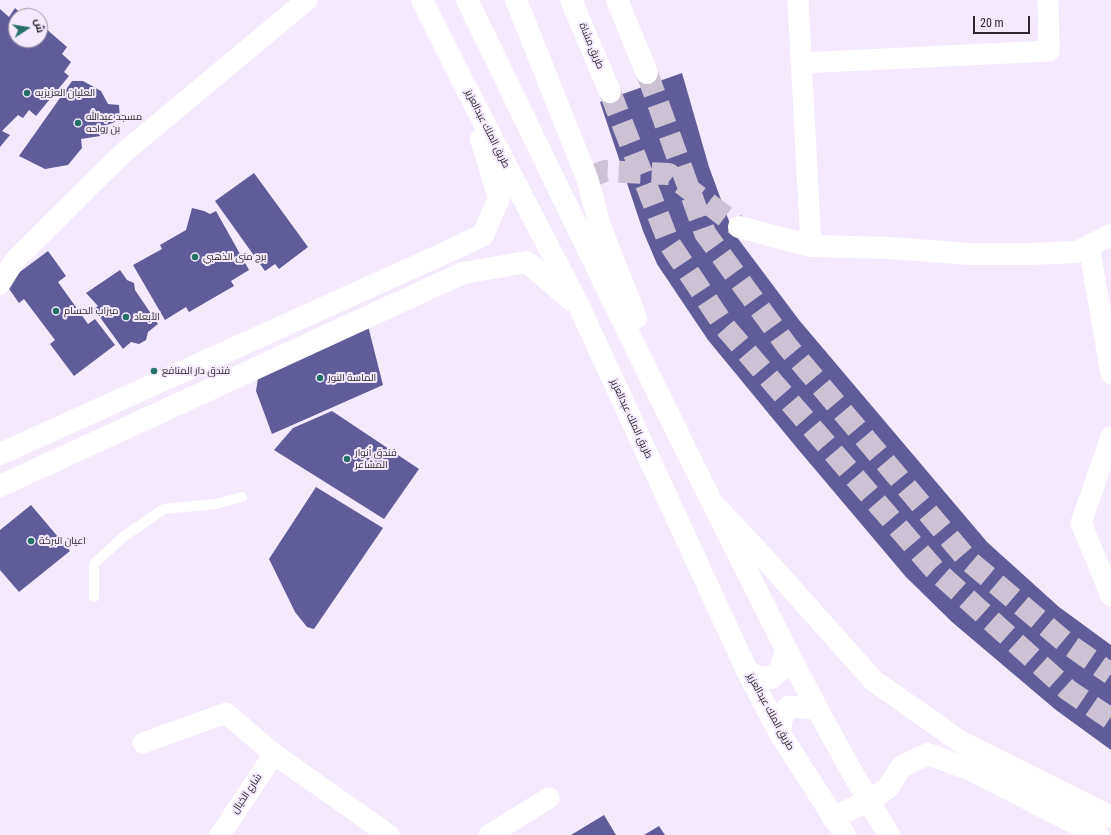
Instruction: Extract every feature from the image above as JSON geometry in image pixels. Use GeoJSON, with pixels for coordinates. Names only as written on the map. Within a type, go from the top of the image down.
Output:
{"type":"FeatureCollection","features":[{"type":"Feature","properties":{"kind":"main road","name":"طريق الملك عبدالعزيز"},"geometry":{"type":"LineString","coordinates":[[422,0],[579,306],[747,672],[780,734],[839,826]]}},
{"type":"Feature","properties":{"kind":"main road"},"geometry":{"type":"LineString","coordinates":[[467,0],[702,483],[786,650],[868,801],[889,835]]}},
{"type":"Feature","properties":{"kind":"main road"},"geometry":{"type":"LineString","coordinates":[[516,0],[587,178],[600,226],[702,483]]}},
{"type":"Feature","properties":{"kind":"main road","name":"طريق مشاة"},"geometry":{"type":"LineString","coordinates":[[571,0],[610,92]]}},
{"type":"Feature","properties":{"kind":"main road"},"geometry":{"type":"LineString","coordinates":[[617,0],[647,74]]}},
{"type":"Feature","properties":{"kind":"main road"},"geometry":{"type":"LineString","coordinates":[[0,454],[483,235],[499,198],[463,82]]}},
{"type":"Feature","properties":{"kind":"main road"},"geometry":{"type":"LineString","coordinates":[[739,227],[811,246],[891,248],[977,254],[1076,252],[1111,235]]}},
{"type":"Feature","properties":{"kind":"main road"},"geometry":{"type":"LineString","coordinates":[[0,486],[462,273],[527,262],[579,306]]}},
{"type":"Feature","properties":{"kind":"main road"},"geometry":{"type":"LineString","coordinates":[[713,504],[765,559],[874,681],[961,742],[1111,817]]}},
{"type":"Feature","properties":{"kind":"main road"},"geometry":{"type":"LineString","coordinates":[[747,672],[759,678],[772,678],[780,670],[786,650]]}},
{"type":"Feature","properties":{"kind":"main road"},"geometry":{"type":"LineString","coordinates":[[780,734],[783,713],[788,707],[818,709]]}},
{"type":"Feature","properties":{"kind":"main road"},"geometry":{"type":"LineString","coordinates":[[839,826],[868,801],[888,788],[901,767],[928,754],[971,770],[1098,835]]}},
{"type":"Feature","properties":{"kind":"street"},"geometry":{"type":"LineString","coordinates":[[0,284],[15,260],[122,154],[307,0]]}},
{"type":"Feature","properties":{"kind":"street"},"geometry":{"type":"LineString","coordinates":[[798,0],[811,246]]}},
{"type":"Feature","properties":{"kind":"street"},"geometry":{"type":"LineString","coordinates":[[801,63],[1049,51],[1048,0]]}},
{"type":"Feature","properties":{"kind":"street"},"geometry":{"type":"LineString","coordinates":[[1089,246],[1111,374]]}},
{"type":"Feature","properties":{"kind":"street"},"geometry":{"type":"LineString","coordinates":[[1111,437],[1081,523],[1111,596]]}},
{"type":"Feature","properties":{"kind":"street"},"geometry":{"type":"LineString","coordinates":[[143,743],[226,713],[274,754],[389,835]]}},
{"type":"Feature","properties":{"kind":"street","name":"شارع الخيال"},"geometry":{"type":"LineString","coordinates":[[220,835],[274,754]]}},
{"type":"Feature","properties":{"kind":"street"},"geometry":{"type":"LineString","coordinates":[[489,835],[550,798]]}},
{"type":"Feature","properties":{"kind":"lane"},"geometry":{"type":"LineString","coordinates":[[94,597],[94,564],[123,537],[164,509],[216,504],[242,497]]}},
{"type":"Feature","properties":{"kind":"building","name":"العليان العزيزيه"},"geometry":{"type":"Polygon","coordinates":[[[0,9],[8,16],[8,48],[48,48],[48,30],[67,47],[62,54],[71,62],[64,72],[69,76],[36,116],[29,110],[23,118],[18,115],[2,131],[10,135],[0,147],[0,9]]]}},
{"type":"Feature","properties":{"kind":"building"},"geometry":{"type":"Polygon","coordinates":[[[682,73],[709,167],[733,232],[799,320],[987,542],[1059,607],[1111,645],[1111,750],[1056,710],[952,622],[906,577],[708,340],[657,264],[643,231],[600,102],[682,73]]]}},
{"type":"Feature","properties":{"kind":"building","name":"مسجد عبدالله بن رواحه"},"geometry":{"type":"Polygon","coordinates":[[[72,81],[83,81],[101,91],[108,104],[119,105],[120,120],[107,125],[100,136],[81,139],[82,148],[68,165],[45,169],[19,156],[72,81]]]}},
{"type":"Feature","properties":{"kind":"building"},"geometry":{"type":"Polygon","coordinates":[[[254,173],[308,247],[279,269],[275,264],[265,271],[215,201],[254,173]]]}},
{"type":"Feature","properties":{"kind":"building","name":"برج منى الذهبي"},"geometry":{"type":"Polygon","coordinates":[[[192,208],[210,214],[216,211],[249,270],[231,281],[234,286],[189,312],[186,307],[165,320],[133,265],[162,249],[160,245],[186,230],[192,208]]]}},
{"type":"Feature","properties":{"kind":"building","name":"ميزاب الحسام"},"geometry":{"type":"Polygon","coordinates":[[[48,251],[66,276],[58,282],[88,324],[95,319],[115,345],[74,376],[50,344],[55,340],[24,299],[19,303],[5,283],[48,251]]]}},
{"type":"Feature","properties":{"kind":"building","name":"الأبعاد"},"geometry":{"type":"Polygon","coordinates":[[[120,270],[127,280],[134,283],[135,290],[158,324],[148,332],[146,340],[139,344],[131,342],[123,349],[94,309],[98,306],[86,293],[120,270]]]}},
{"type":"Feature","properties":{"kind":"building","name":"الماسة النور"},"geometry":{"type":"Polygon","coordinates":[[[366,318],[383,385],[272,434],[256,391],[259,372],[366,318]]]}},
{"type":"Feature","properties":{"kind":"building","name":"فندق أنوار المشاعر"},"geometry":{"type":"Polygon","coordinates":[[[332,411],[419,469],[384,519],[274,450],[293,428],[332,411]]]}},
{"type":"Feature","properties":{"kind":"building"},"geometry":{"type":"Polygon","coordinates":[[[316,487],[383,528],[314,629],[307,627],[295,612],[269,559],[316,487]]]}},
{"type":"Feature","properties":{"kind":"building","name":"اعيان البركة"},"geometry":{"type":"Polygon","coordinates":[[[31,505],[70,551],[19,592],[0,570],[0,530],[31,505]]]}},
{"type":"Feature","properties":{"kind":"building"},"geometry":{"type":"Polygon","coordinates":[[[604,815],[616,835],[571,835],[604,815]]]}},
{"type":"Feature","properties":{"kind":"building"},"geometry":{"type":"Polygon","coordinates":[[[659,826],[665,835],[644,835],[659,826]]]}},
{"type":"Feature","properties":{"kind":"tunnel"},"geometry":{"type":"LineString","coordinates":[[647,73],[705,233],[787,346],[968,560],[1065,642],[1111,674]]}},
{"type":"Feature","properties":{"kind":"tunnel"},"geometry":{"type":"LineString","coordinates":[[610,92],[669,243],[725,327],[934,569],[1068,690],[1111,719]]}},
{"type":"Feature","properties":{"kind":"tunnel"},"geometry":{"type":"LineString","coordinates":[[587,178],[605,171],[669,174],[739,227]]}},
{"type":"Feature","properties":{"kind":"place","name":"العليان العزيزيه"},"geometry":{"type":"Point","coordinates":[27,93]}},
{"type":"Feature","properties":{"kind":"place","name":"مسجد عبدالله بن رواحه"},"geometry":{"type":"Point","coordinates":[78,123]}},
{"type":"Feature","properties":{"kind":"place","name":"برج منى الذهبي"},"geometry":{"type":"Point","coordinates":[195,257]}},
{"type":"Feature","properties":{"kind":"place","name":"ميزاب الحسام"},"geometry":{"type":"Point","coordinates":[56,311]}},
{"type":"Feature","properties":{"kind":"place","name":"الأبعاد"},"geometry":{"type":"Point","coordinates":[126,317]}},
{"type":"Feature","properties":{"kind":"place","name":"فندق دار المنافع"},"geometry":{"type":"Point","coordinates":[154,371]}},
{"type":"Feature","properties":{"kind":"place","name":"الماسة النور"},"geometry":{"type":"Point","coordinates":[320,378]}},
{"type":"Feature","properties":{"kind":"place","name":"فندق أنوار المشاعر"},"geometry":{"type":"Point","coordinates":[347,459]}},
{"type":"Feature","properties":{"kind":"place","name":"اعيان البركة"},"geometry":{"type":"Point","coordinates":[31,541]}}]}
